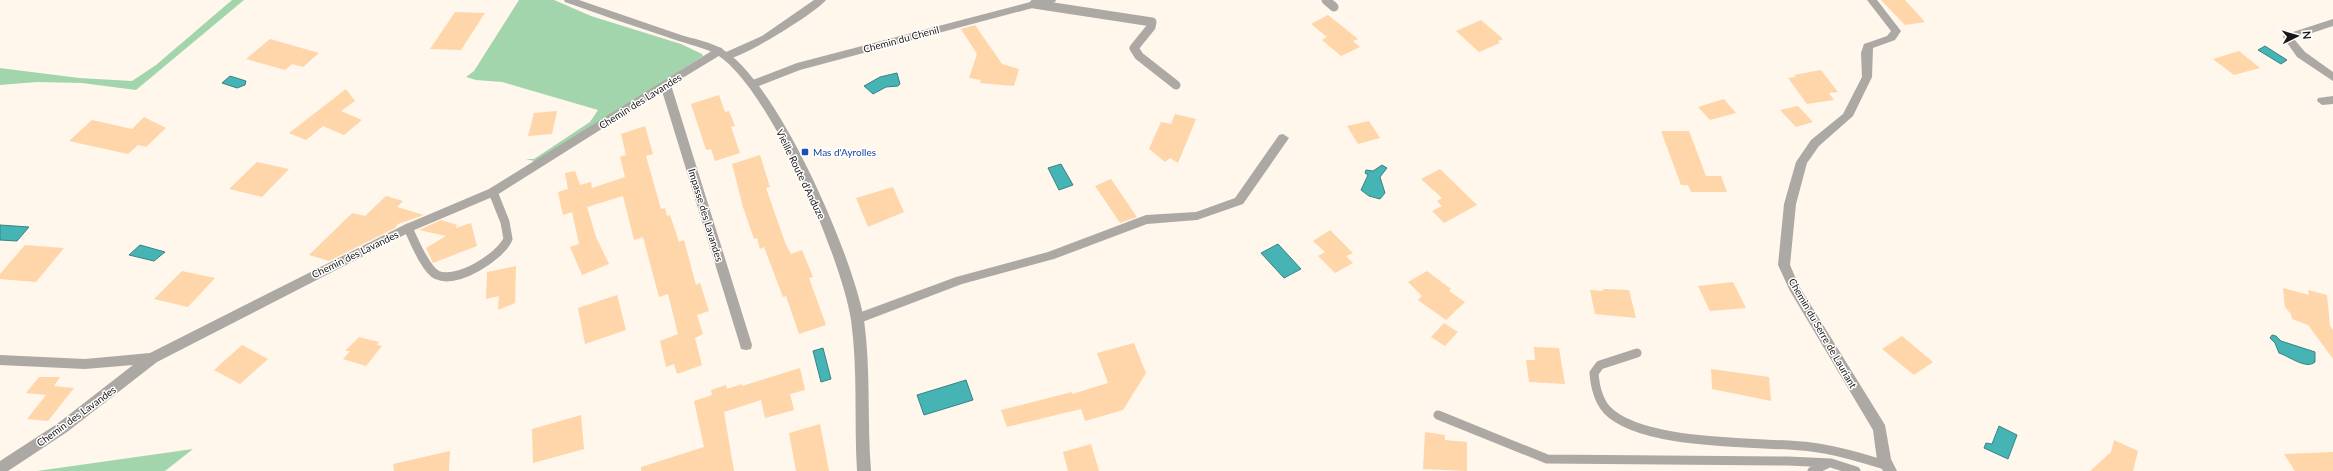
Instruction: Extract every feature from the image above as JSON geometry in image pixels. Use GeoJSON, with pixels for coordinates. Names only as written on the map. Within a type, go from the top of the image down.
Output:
{"type":"FeatureCollection","features":[{"type":"Feature","properties":{"kind":"street","name":"Vieille Route d'Anduze"},"geometry":{"type":"LineString","coordinates":[[569,0],[723,54],[754,84],[790,147],[811,191],[837,251],[857,319],[864,471]]}},
{"type":"Feature","properties":{"kind":"street","name":"Chemin des Lavandes"},"geometry":{"type":"LineString","coordinates":[[0,469],[62,428],[152,358],[408,228],[493,192],[666,85],[723,54],[766,38],[821,0]]}},
{"type":"Feature","properties":{"kind":"street","name":"Chemin du Chenil"},"geometry":{"type":"LineString","coordinates":[[754,84],[797,67],[1051,0]]}},
{"type":"Feature","properties":{"kind":"street","name":"Chemin du Serre de Lauriant"},"geometry":{"type":"LineString","coordinates":[[1872,0],[1896,31],[1891,38],[1868,46],[1866,53],[1867,77],[1847,116],[1815,143],[1802,162],[1790,204],[1784,265],[1794,288],[1880,429],[1884,460],[1889,469]]}},
{"type":"Feature","properties":{"kind":"street"},"geometry":{"type":"LineString","coordinates":[[2333,22],[2288,37],[2290,43],[2301,53],[2333,77]]}},
{"type":"Feature","properties":{"kind":"street","name":"Impasse des Lavandes"},"geometry":{"type":"LineString","coordinates":[[666,85],[746,345]]}},
{"type":"Feature","properties":{"kind":"street"},"geometry":{"type":"LineString","coordinates":[[857,319],[960,280],[1050,256],[1146,220],[1197,216],[1239,201],[1283,138]]}},
{"type":"Feature","properties":{"kind":"street"},"geometry":{"type":"LineString","coordinates":[[0,360],[85,364],[152,358]]}},
{"type":"Feature","properties":{"kind":"lane"},"geometry":{"type":"LineString","coordinates":[[1326,0],[1334,7]]}},
{"type":"Feature","properties":{"kind":"lane"},"geometry":{"type":"LineString","coordinates":[[1034,4],[1152,22],[1151,27],[1134,48],[1139,56],[1176,84]]}},
{"type":"Feature","properties":{"kind":"lane"},"geometry":{"type":"LineString","coordinates":[[408,228],[435,274],[445,277],[461,274],[496,257],[507,244],[508,235],[493,192]]}},
{"type":"Feature","properties":{"kind":"lane"},"geometry":{"type":"LineString","coordinates":[[1637,353],[1600,365],[1594,373],[1595,385],[1600,399],[1610,413],[1632,424],[1658,432],[1693,438],[1810,447],[1839,451],[1889,469]]}},
{"type":"Feature","properties":{"kind":"lane"},"geometry":{"type":"LineString","coordinates":[[1438,415],[1547,459],[1788,460],[1830,463],[1856,471]]}},
{"type":"Feature","properties":{"kind":"lane"},"geometry":{"type":"LineString","coordinates":[[1812,471],[1830,463]]}},
{"type":"Feature","properties":{"kind":"green space"},"geometry":{"type":"Polygon","coordinates":[[[232,0],[244,0],[136,90],[82,83],[37,82],[0,85],[0,68],[79,78],[132,81],[156,65],[232,0]]]}},
{"type":"Feature","properties":{"kind":"green space"},"geometry":{"type":"Polygon","coordinates":[[[519,0],[554,0],[591,16],[681,44],[702,54],[703,56],[538,162],[526,159],[534,159],[590,122],[598,110],[502,82],[476,80],[466,77],[474,71],[519,0]]]}},
{"type":"Feature","properties":{"kind":"green space"},"geometry":{"type":"Polygon","coordinates":[[[193,449],[165,471],[37,471],[193,449]]]}},
{"type":"Feature","properties":{"kind":"water"},"geometry":{"type":"Polygon","coordinates":[[[2265,46],[2287,60],[2281,64],[2258,50],[2265,46]]]}},
{"type":"Feature","properties":{"kind":"water"},"geometry":{"type":"Polygon","coordinates":[[[897,73],[900,84],[898,86],[886,87],[873,94],[864,86],[880,77],[897,73]]]}},
{"type":"Feature","properties":{"kind":"water"},"geometry":{"type":"Polygon","coordinates":[[[230,76],[246,81],[245,85],[237,88],[222,83],[230,76]]]}},
{"type":"Feature","properties":{"kind":"water"},"geometry":{"type":"Polygon","coordinates":[[[1061,164],[1073,185],[1059,190],[1048,168],[1061,164]]]}},
{"type":"Feature","properties":{"kind":"water"},"geometry":{"type":"Polygon","coordinates":[[[1382,165],[1387,168],[1380,177],[1385,193],[1380,199],[1369,196],[1361,190],[1368,175],[1365,173],[1366,170],[1373,171],[1382,165]]]}},
{"type":"Feature","properties":{"kind":"water"},"geometry":{"type":"Polygon","coordinates":[[[0,225],[29,227],[17,241],[0,240],[0,225]]]}},
{"type":"Feature","properties":{"kind":"water"},"geometry":{"type":"Polygon","coordinates":[[[1278,244],[1301,269],[1284,278],[1261,253],[1278,244]]]}},
{"type":"Feature","properties":{"kind":"water"},"geometry":{"type":"Polygon","coordinates":[[[140,245],[165,252],[154,261],[129,255],[140,245]]]}},
{"type":"Feature","properties":{"kind":"water"},"geometry":{"type":"Polygon","coordinates":[[[2272,335],[2276,336],[2281,341],[2315,352],[2315,362],[2307,364],[2297,362],[2279,353],[2275,343],[2270,338],[2272,335]]]}},
{"type":"Feature","properties":{"kind":"water"},"geometry":{"type":"Polygon","coordinates":[[[823,348],[831,379],[821,382],[813,351],[823,348]]]}},
{"type":"Feature","properties":{"kind":"water"},"geometry":{"type":"Polygon","coordinates":[[[966,380],[973,400],[924,415],[917,395],[966,380]]]}},
{"type":"Feature","properties":{"kind":"water"},"geometry":{"type":"Polygon","coordinates":[[[1999,426],[2017,435],[2008,459],[1984,448],[1986,443],[1992,444],[1999,426]]]}},
{"type":"Feature","properties":{"kind":"building"},"geometry":{"type":"Polygon","coordinates":[[[1881,0],[1905,0],[1925,22],[1905,25],[1881,0]]]}},
{"type":"Feature","properties":{"kind":"building"},"geometry":{"type":"Polygon","coordinates":[[[455,12],[485,13],[461,50],[430,49],[455,12]]]}},
{"type":"Feature","properties":{"kind":"building"},"geometry":{"type":"Polygon","coordinates":[[[1328,15],[1358,39],[1353,41],[1360,47],[1341,56],[1322,40],[1327,37],[1311,24],[1328,15]]]}},
{"type":"Feature","properties":{"kind":"building"},"geometry":{"type":"Polygon","coordinates":[[[1481,20],[1503,39],[1498,41],[1500,43],[1479,52],[1456,31],[1481,20]]]}},
{"type":"Feature","properties":{"kind":"building"},"geometry":{"type":"Polygon","coordinates":[[[975,25],[1002,64],[1019,69],[1014,86],[980,83],[981,80],[969,78],[977,54],[961,29],[975,25]]]}},
{"type":"Feature","properties":{"kind":"building"},"geometry":{"type":"Polygon","coordinates":[[[270,39],[319,53],[303,67],[292,64],[285,70],[246,59],[270,39]]]}},
{"type":"Feature","properties":{"kind":"building"},"geometry":{"type":"Polygon","coordinates":[[[2239,51],[2260,68],[2234,75],[2213,59],[2239,51]]]}},
{"type":"Feature","properties":{"kind":"building"},"geometry":{"type":"Polygon","coordinates":[[[1821,70],[1838,92],[1829,93],[1834,100],[1807,104],[1788,78],[1796,77],[1794,75],[1821,70]]]}},
{"type":"Feature","properties":{"kind":"building"},"geometry":{"type":"Polygon","coordinates":[[[346,89],[355,101],[341,111],[362,120],[344,135],[323,126],[306,140],[289,133],[346,89]]]}},
{"type":"Feature","properties":{"kind":"building"},"geometry":{"type":"Polygon","coordinates":[[[719,95],[725,112],[729,111],[735,126],[731,127],[740,153],[715,161],[711,149],[706,150],[691,104],[719,95]]]}},
{"type":"Feature","properties":{"kind":"building"},"geometry":{"type":"Polygon","coordinates":[[[1724,99],[1736,113],[1710,120],[1698,107],[1724,99]]]}},
{"type":"Feature","properties":{"kind":"building"},"geometry":{"type":"Polygon","coordinates":[[[1798,106],[1813,122],[1796,127],[1780,110],[1798,106]]]}},
{"type":"Feature","properties":{"kind":"building"},"geometry":{"type":"Polygon","coordinates":[[[557,111],[552,134],[528,136],[534,113],[557,111]]]}},
{"type":"Feature","properties":{"kind":"building"},"geometry":{"type":"Polygon","coordinates":[[[1175,114],[1196,119],[1178,163],[1170,158],[1165,162],[1149,149],[1161,122],[1171,124],[1175,114]]]}},
{"type":"Feature","properties":{"kind":"building"},"geometry":{"type":"Polygon","coordinates":[[[144,117],[166,128],[146,147],[138,145],[128,154],[69,141],[92,120],[132,129],[144,117]]]}},
{"type":"Feature","properties":{"kind":"building"},"geometry":{"type":"Polygon","coordinates":[[[1369,121],[1380,138],[1358,144],[1347,126],[1369,121]]]}},
{"type":"Feature","properties":{"kind":"building"},"geometry":{"type":"Polygon","coordinates":[[[645,126],[653,154],[646,156],[661,209],[665,208],[667,216],[670,215],[679,242],[684,240],[696,285],[700,283],[709,311],[697,315],[703,334],[695,338],[702,365],[677,374],[674,364],[666,367],[660,341],[678,334],[668,294],[659,297],[643,237],[634,240],[623,196],[587,207],[596,237],[609,264],[582,275],[570,247],[579,244],[572,212],[563,215],[558,192],[568,189],[565,173],[575,171],[580,185],[591,182],[592,188],[625,177],[620,157],[626,155],[621,134],[645,126]]]}},
{"type":"Feature","properties":{"kind":"building"},"geometry":{"type":"Polygon","coordinates":[[[1661,131],[1689,131],[1706,176],[1721,176],[1727,192],[1691,192],[1688,185],[1681,185],[1661,131]]]}},
{"type":"Feature","properties":{"kind":"building"},"geometry":{"type":"Polygon","coordinates":[[[760,155],[770,187],[766,188],[786,245],[791,254],[802,250],[813,277],[809,278],[826,325],[799,334],[786,296],[783,297],[764,247],[760,249],[757,238],[754,239],[743,207],[732,164],[760,155]]]}},
{"type":"Feature","properties":{"kind":"building"},"geometry":{"type":"Polygon","coordinates":[[[257,162],[289,169],[262,197],[229,189],[257,162]]]}},
{"type":"Feature","properties":{"kind":"building"},"geometry":{"type":"Polygon","coordinates":[[[1440,169],[1477,205],[1444,223],[1432,211],[1442,206],[1437,201],[1442,198],[1421,179],[1440,169]]]}},
{"type":"Feature","properties":{"kind":"building"},"geometry":{"type":"Polygon","coordinates":[[[1111,179],[1137,217],[1120,223],[1095,186],[1111,179]]]}},
{"type":"Feature","properties":{"kind":"building"},"geometry":{"type":"Polygon","coordinates":[[[893,187],[904,212],[868,227],[856,198],[893,187]]]}},
{"type":"Feature","properties":{"kind":"building"},"geometry":{"type":"Polygon","coordinates":[[[386,196],[403,201],[397,207],[424,215],[398,224],[395,228],[329,261],[309,255],[353,213],[365,216],[386,196]]]}},
{"type":"Feature","properties":{"kind":"building"},"geometry":{"type":"Polygon","coordinates":[[[441,220],[457,225],[456,228],[471,223],[477,246],[433,263],[426,248],[446,236],[419,230],[441,220]]]}},
{"type":"Feature","properties":{"kind":"building"},"geometry":{"type":"Polygon","coordinates":[[[1330,230],[1353,253],[1346,256],[1353,263],[1335,273],[1318,256],[1325,252],[1313,241],[1330,230]]]}},
{"type":"Feature","properties":{"kind":"building"},"geometry":{"type":"Polygon","coordinates":[[[25,245],[64,248],[36,282],[0,279],[0,274],[25,245]]]}},
{"type":"Feature","properties":{"kind":"building"},"geometry":{"type":"Polygon","coordinates":[[[516,266],[515,303],[498,310],[499,296],[486,299],[487,272],[516,266]]]}},
{"type":"Feature","properties":{"kind":"building"},"geometry":{"type":"Polygon","coordinates":[[[182,271],[215,278],[188,307],[154,299],[182,271]]]}},
{"type":"Feature","properties":{"kind":"building"},"geometry":{"type":"Polygon","coordinates":[[[1427,271],[1451,289],[1449,291],[1465,302],[1446,320],[1418,300],[1422,296],[1408,282],[1427,271]]]}},
{"type":"Feature","properties":{"kind":"building"},"geometry":{"type":"Polygon","coordinates":[[[1733,282],[1746,308],[1710,311],[1698,286],[1733,282]]]}},
{"type":"Feature","properties":{"kind":"building"},"geometry":{"type":"Polygon","coordinates":[[[2283,288],[2309,295],[2308,290],[2327,295],[2330,326],[2333,330],[2333,359],[2308,325],[2292,319],[2291,314],[2285,307],[2283,288]]]}},
{"type":"Feature","properties":{"kind":"building"},"geometry":{"type":"Polygon","coordinates":[[[1603,289],[1629,290],[1636,318],[1595,314],[1590,290],[1603,291],[1603,289]]]}},
{"type":"Feature","properties":{"kind":"building"},"geometry":{"type":"Polygon","coordinates":[[[617,295],[626,330],[585,344],[578,308],[617,295]]]}},
{"type":"Feature","properties":{"kind":"building"},"geometry":{"type":"Polygon","coordinates":[[[1444,323],[1458,332],[1445,346],[1431,337],[1444,323]]]}},
{"type":"Feature","properties":{"kind":"building"},"geometry":{"type":"Polygon","coordinates":[[[1902,336],[1933,362],[1914,375],[1882,349],[1902,336]]]}},
{"type":"Feature","properties":{"kind":"building"},"geometry":{"type":"Polygon","coordinates":[[[359,337],[379,342],[377,345],[382,346],[366,366],[343,359],[350,351],[345,351],[359,337]]]}},
{"type":"Feature","properties":{"kind":"building"},"geometry":{"type":"Polygon","coordinates":[[[1134,343],[1146,373],[1123,410],[1085,421],[1081,409],[1007,427],[1001,410],[1072,392],[1072,394],[1108,383],[1097,353],[1134,343]]]}},
{"type":"Feature","properties":{"kind":"building"},"geometry":{"type":"Polygon","coordinates":[[[242,345],[268,359],[240,384],[214,370],[242,345]]]}},
{"type":"Feature","properties":{"kind":"building"},"geometry":{"type":"Polygon","coordinates":[[[1534,347],[1559,348],[1565,384],[1529,382],[1526,360],[1535,360],[1534,347]]]}},
{"type":"Feature","properties":{"kind":"building"},"geometry":{"type":"Polygon","coordinates":[[[800,368],[805,390],[790,394],[794,410],[765,418],[761,400],[724,412],[734,471],[641,471],[641,467],[704,447],[694,401],[712,395],[711,390],[726,385],[727,389],[742,384],[742,386],[800,368]]]}},
{"type":"Feature","properties":{"kind":"building"},"geometry":{"type":"Polygon","coordinates":[[[1711,369],[1769,377],[1771,401],[1712,389],[1711,369]]]}},
{"type":"Feature","properties":{"kind":"building"},"geometry":{"type":"Polygon","coordinates":[[[39,377],[60,377],[54,386],[74,388],[48,421],[27,419],[46,395],[26,393],[39,377]]]}},
{"type":"Feature","properties":{"kind":"building"},"geometry":{"type":"Polygon","coordinates":[[[581,415],[584,449],[533,463],[532,429],[581,415]]]}},
{"type":"Feature","properties":{"kind":"building"},"geometry":{"type":"Polygon","coordinates":[[[820,424],[829,471],[796,471],[789,433],[820,424]]]}},
{"type":"Feature","properties":{"kind":"building"},"geometry":{"type":"Polygon","coordinates":[[[1425,432],[1445,435],[1445,440],[1467,442],[1467,471],[1423,469],[1425,432]]]}},
{"type":"Feature","properties":{"kind":"building"},"geometry":{"type":"Polygon","coordinates":[[[2114,440],[2138,451],[2133,471],[2090,471],[2111,452],[2114,440]]]}},
{"type":"Feature","properties":{"kind":"building"},"geometry":{"type":"Polygon","coordinates":[[[1091,444],[1099,471],[1068,471],[1063,452],[1091,444]]]}},
{"type":"Feature","properties":{"kind":"building"},"geometry":{"type":"Polygon","coordinates":[[[450,451],[449,471],[394,471],[393,464],[450,451]]]}},
{"type":"Feature","properties":{"kind":"building"},"geometry":{"type":"Polygon","coordinates":[[[2333,452],[2333,471],[2295,471],[2284,454],[2333,452]]]}},
{"type":"Feature","properties":{"kind":"place","name":"Mas d'Ayrolles"},"geometry":{"type":"Point","coordinates":[805,152]}}]}
